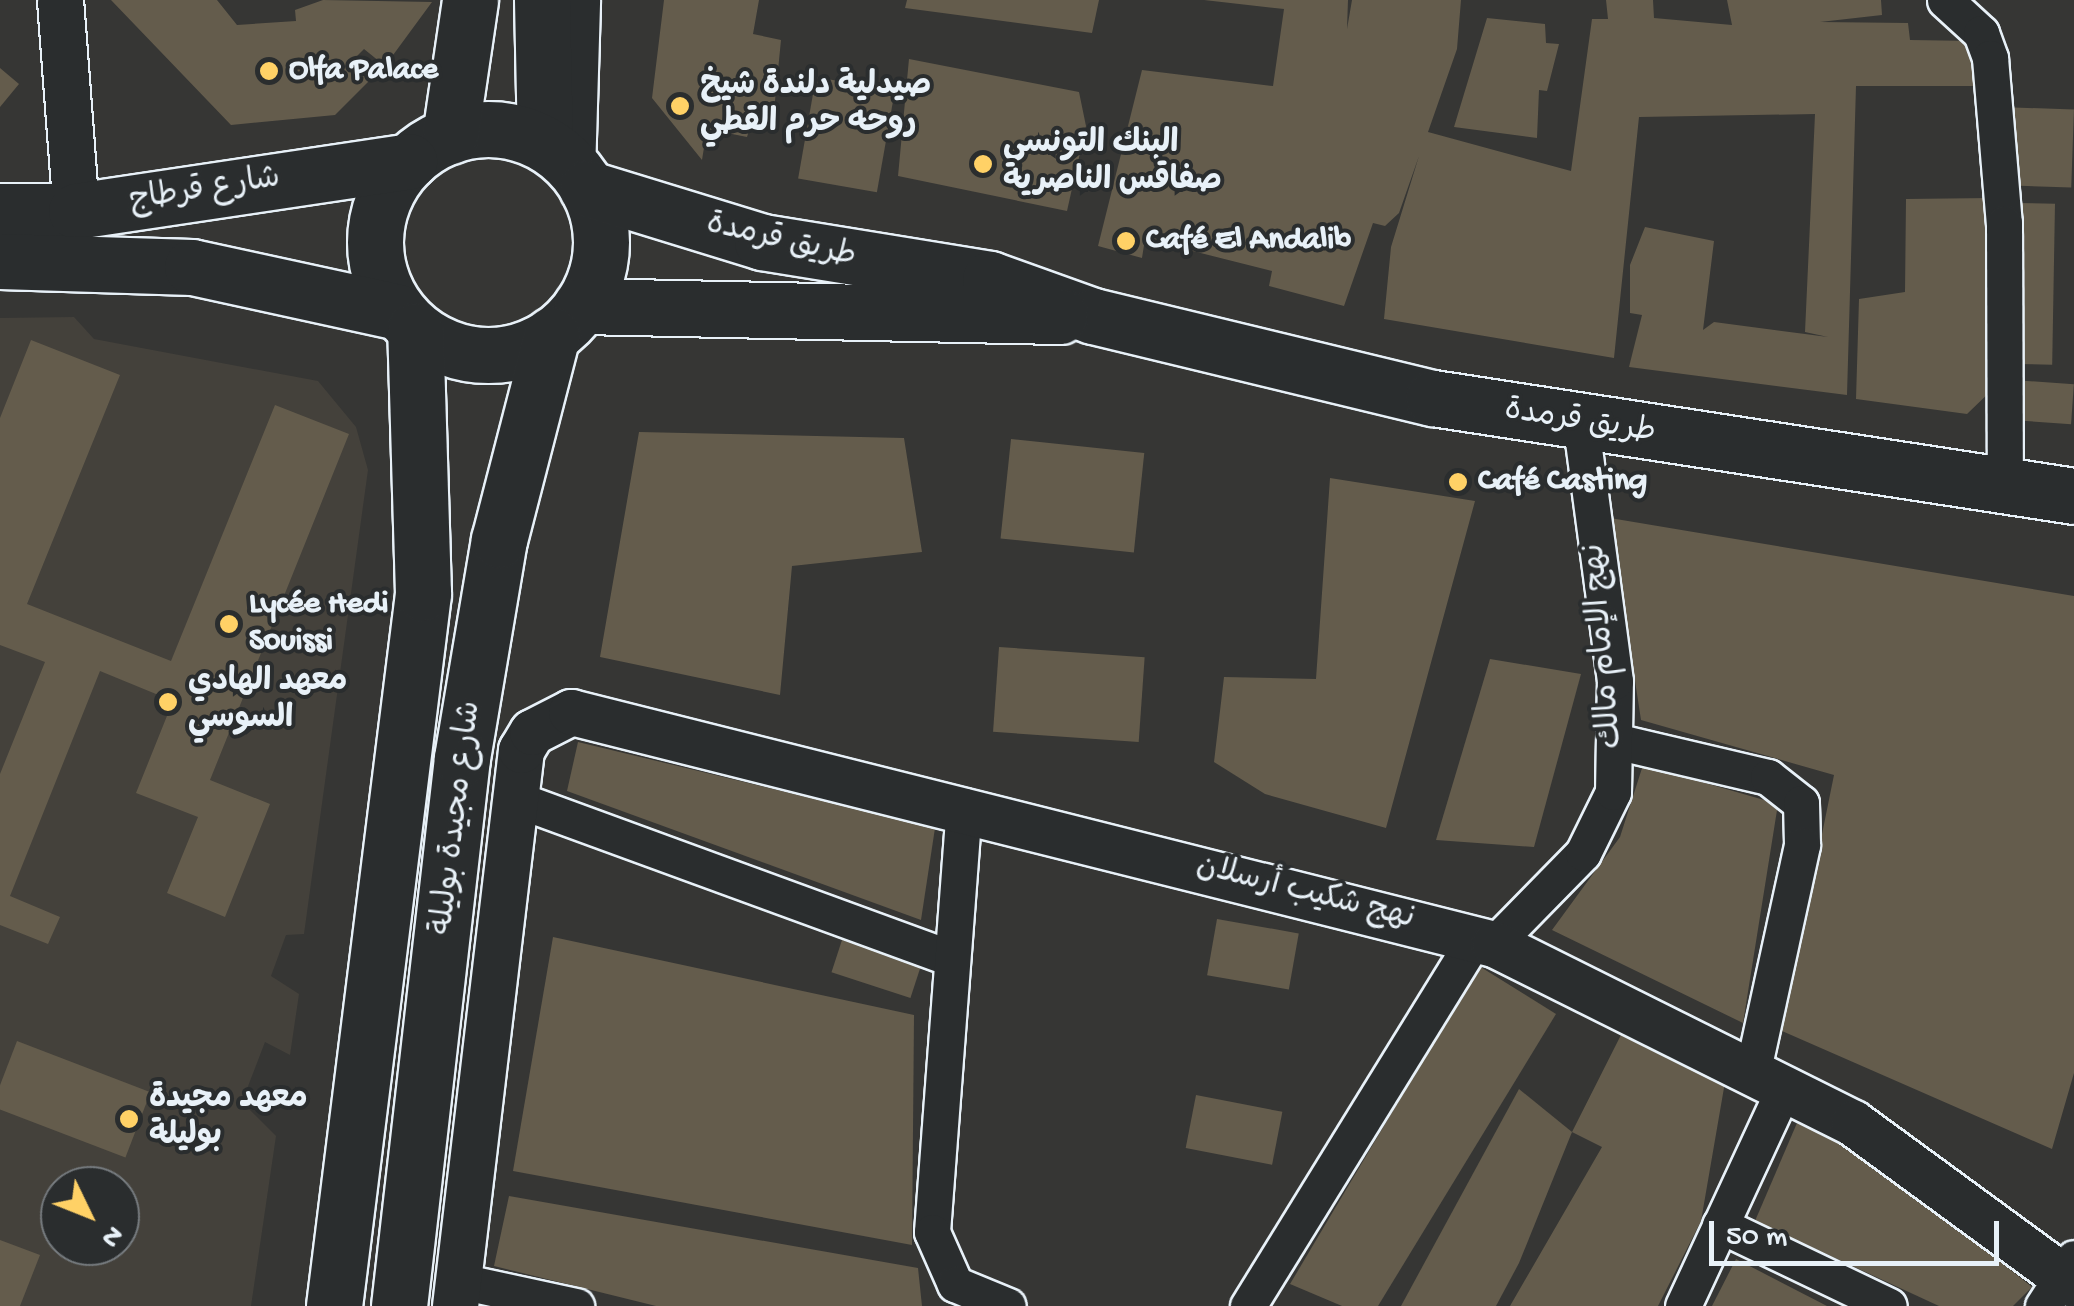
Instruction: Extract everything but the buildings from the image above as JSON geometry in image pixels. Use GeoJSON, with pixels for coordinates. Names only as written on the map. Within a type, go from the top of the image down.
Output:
{"type":"FeatureCollection","features":[{"type":"Feature","properties":{"kind":"main road"},"geometry":{"type":"LineString","coordinates":[[470,0],[430,148],[377,218],[374,250],[406,320],[482,356],[566,321],[601,248],[570,168],[542,0]]}},
{"type":"Feature","properties":{"kind":"main road"},"geometry":{"type":"LineString","coordinates":[[430,148],[498,131],[570,168]]}},
{"type":"Feature","properties":{"kind":"main road","name":"شارع قرطاج"},"geometry":{"type":"LineString","coordinates":[[0,211],[76,211],[430,148]]}},
{"type":"Feature","properties":{"kind":"main road","name":"طريق قرمدة"},"geometry":{"type":"LineString","coordinates":[[570,168],[828,258],[990,279],[1093,316],[1581,426],[2074,496]]}},
{"type":"Feature","properties":{"kind":"main road","name":"شارع قرطاج"},"geometry":{"type":"LineString","coordinates":[[0,260],[192,267],[406,320]]}},
{"type":"Feature","properties":{"kind":"main road","name":"طريق قرمدة"},"geometry":{"type":"LineString","coordinates":[[566,321],[1093,316]]}},
{"type":"Feature","properties":{"kind":"main road","name":"شارع مجيدة بوليلة"},"geometry":{"type":"LineString","coordinates":[[334,1306],[422,594],[406,320]]}},
{"type":"Feature","properties":{"kind":"main road","name":"شارع مجيدة بوليلة"},"geometry":{"type":"LineString","coordinates":[[399,1306],[462,758],[499,540],[566,321]]}},
{"type":"Feature","properties":{"kind":"street"},"geometry":{"type":"LineString","coordinates":[[60,0],[76,211]]}},
{"type":"Feature","properties":{"kind":"street"},"geometry":{"type":"LineString","coordinates":[[570,168],[582,0]]}},
{"type":"Feature","properties":{"kind":"street"},"geometry":{"type":"LineString","coordinates":[[1945,0],[1981,33],[1990,58],[2004,223],[2004,486]]}},
{"type":"Feature","properties":{"kind":"street","name":"نهج الإمام مالك"},"geometry":{"type":"LineString","coordinates":[[1248,1306],[1484,941],[1602,824],[1619,742],[1581,426]]}},
{"type":"Feature","properties":{"kind":"street","name":"نهج شكيب أرسلان"},"geometry":{"type":"LineString","coordinates":[[458,1293],[513,798],[532,732],[571,712],[964,806],[1484,941],[1769,1077],[1918,1163],[2064,1282]]}},
{"type":"Feature","properties":{"kind":"street"},"geometry":{"type":"LineString","coordinates":[[1619,742],[1768,778],[1801,803],[1802,844],[1769,1077],[1720,1224],[1683,1306]]}},
{"type":"Feature","properties":{"kind":"street"},"geometry":{"type":"LineString","coordinates":[[513,798],[951,958]]}},
{"type":"Feature","properties":{"kind":"street"},"geometry":{"type":"LineString","coordinates":[[964,806],[932,1232],[955,1284],[1008,1306]]}},
{"type":"Feature","properties":{"kind":"street"},"geometry":{"type":"LineString","coordinates":[[1720,1224],[1890,1306]]}},
{"type":"Feature","properties":{"kind":"street"},"geometry":{"type":"LineString","coordinates":[[458,1293],[576,1306]]}},
{"type":"Feature","properties":{"kind":"shaded area","name":"معهد الهادي السوسي"},"geometry":{"type":"Polygon","coordinates":[[[74,317],[94,339],[318,381],[356,427],[368,470],[304,934],[286,935],[271,976],[299,994],[290,1055],[265,1042],[242,1102],[276,1136],[251,1306],[0,1306],[0,318],[74,317]]]}},
{"type":"Feature","properties":{"kind":"place","name":"Olfa Palace"},"geometry":{"type":"Point","coordinates":[269,71]}},
{"type":"Feature","properties":{"kind":"place","name":"صيدلية دلندة شيخ روحه حرم القطي"},"geometry":{"type":"Point","coordinates":[680,106]}},
{"type":"Feature","properties":{"kind":"place","name":"البنك التونسي صفاقس الناصرية"},"geometry":{"type":"Point","coordinates":[983,164]}},
{"type":"Feature","properties":{"kind":"place","name":"Café El Andalib"},"geometry":{"type":"Point","coordinates":[1126,241]}},
{"type":"Feature","properties":{"kind":"place","name":"Café Casting"},"geometry":{"type":"Point","coordinates":[1458,482]}},
{"type":"Feature","properties":{"kind":"place","name":"Lycée Hedi Souissi"},"geometry":{"type":"Point","coordinates":[229,624]}},
{"type":"Feature","properties":{"kind":"place","name":"معهد الهادي السوسي"},"geometry":{"type":"Point","coordinates":[168,702]}},
{"type":"Feature","properties":{"kind":"place","name":"معهد مجيدة بوليلة"},"geometry":{"type":"Point","coordinates":[129,1119]}}]}
